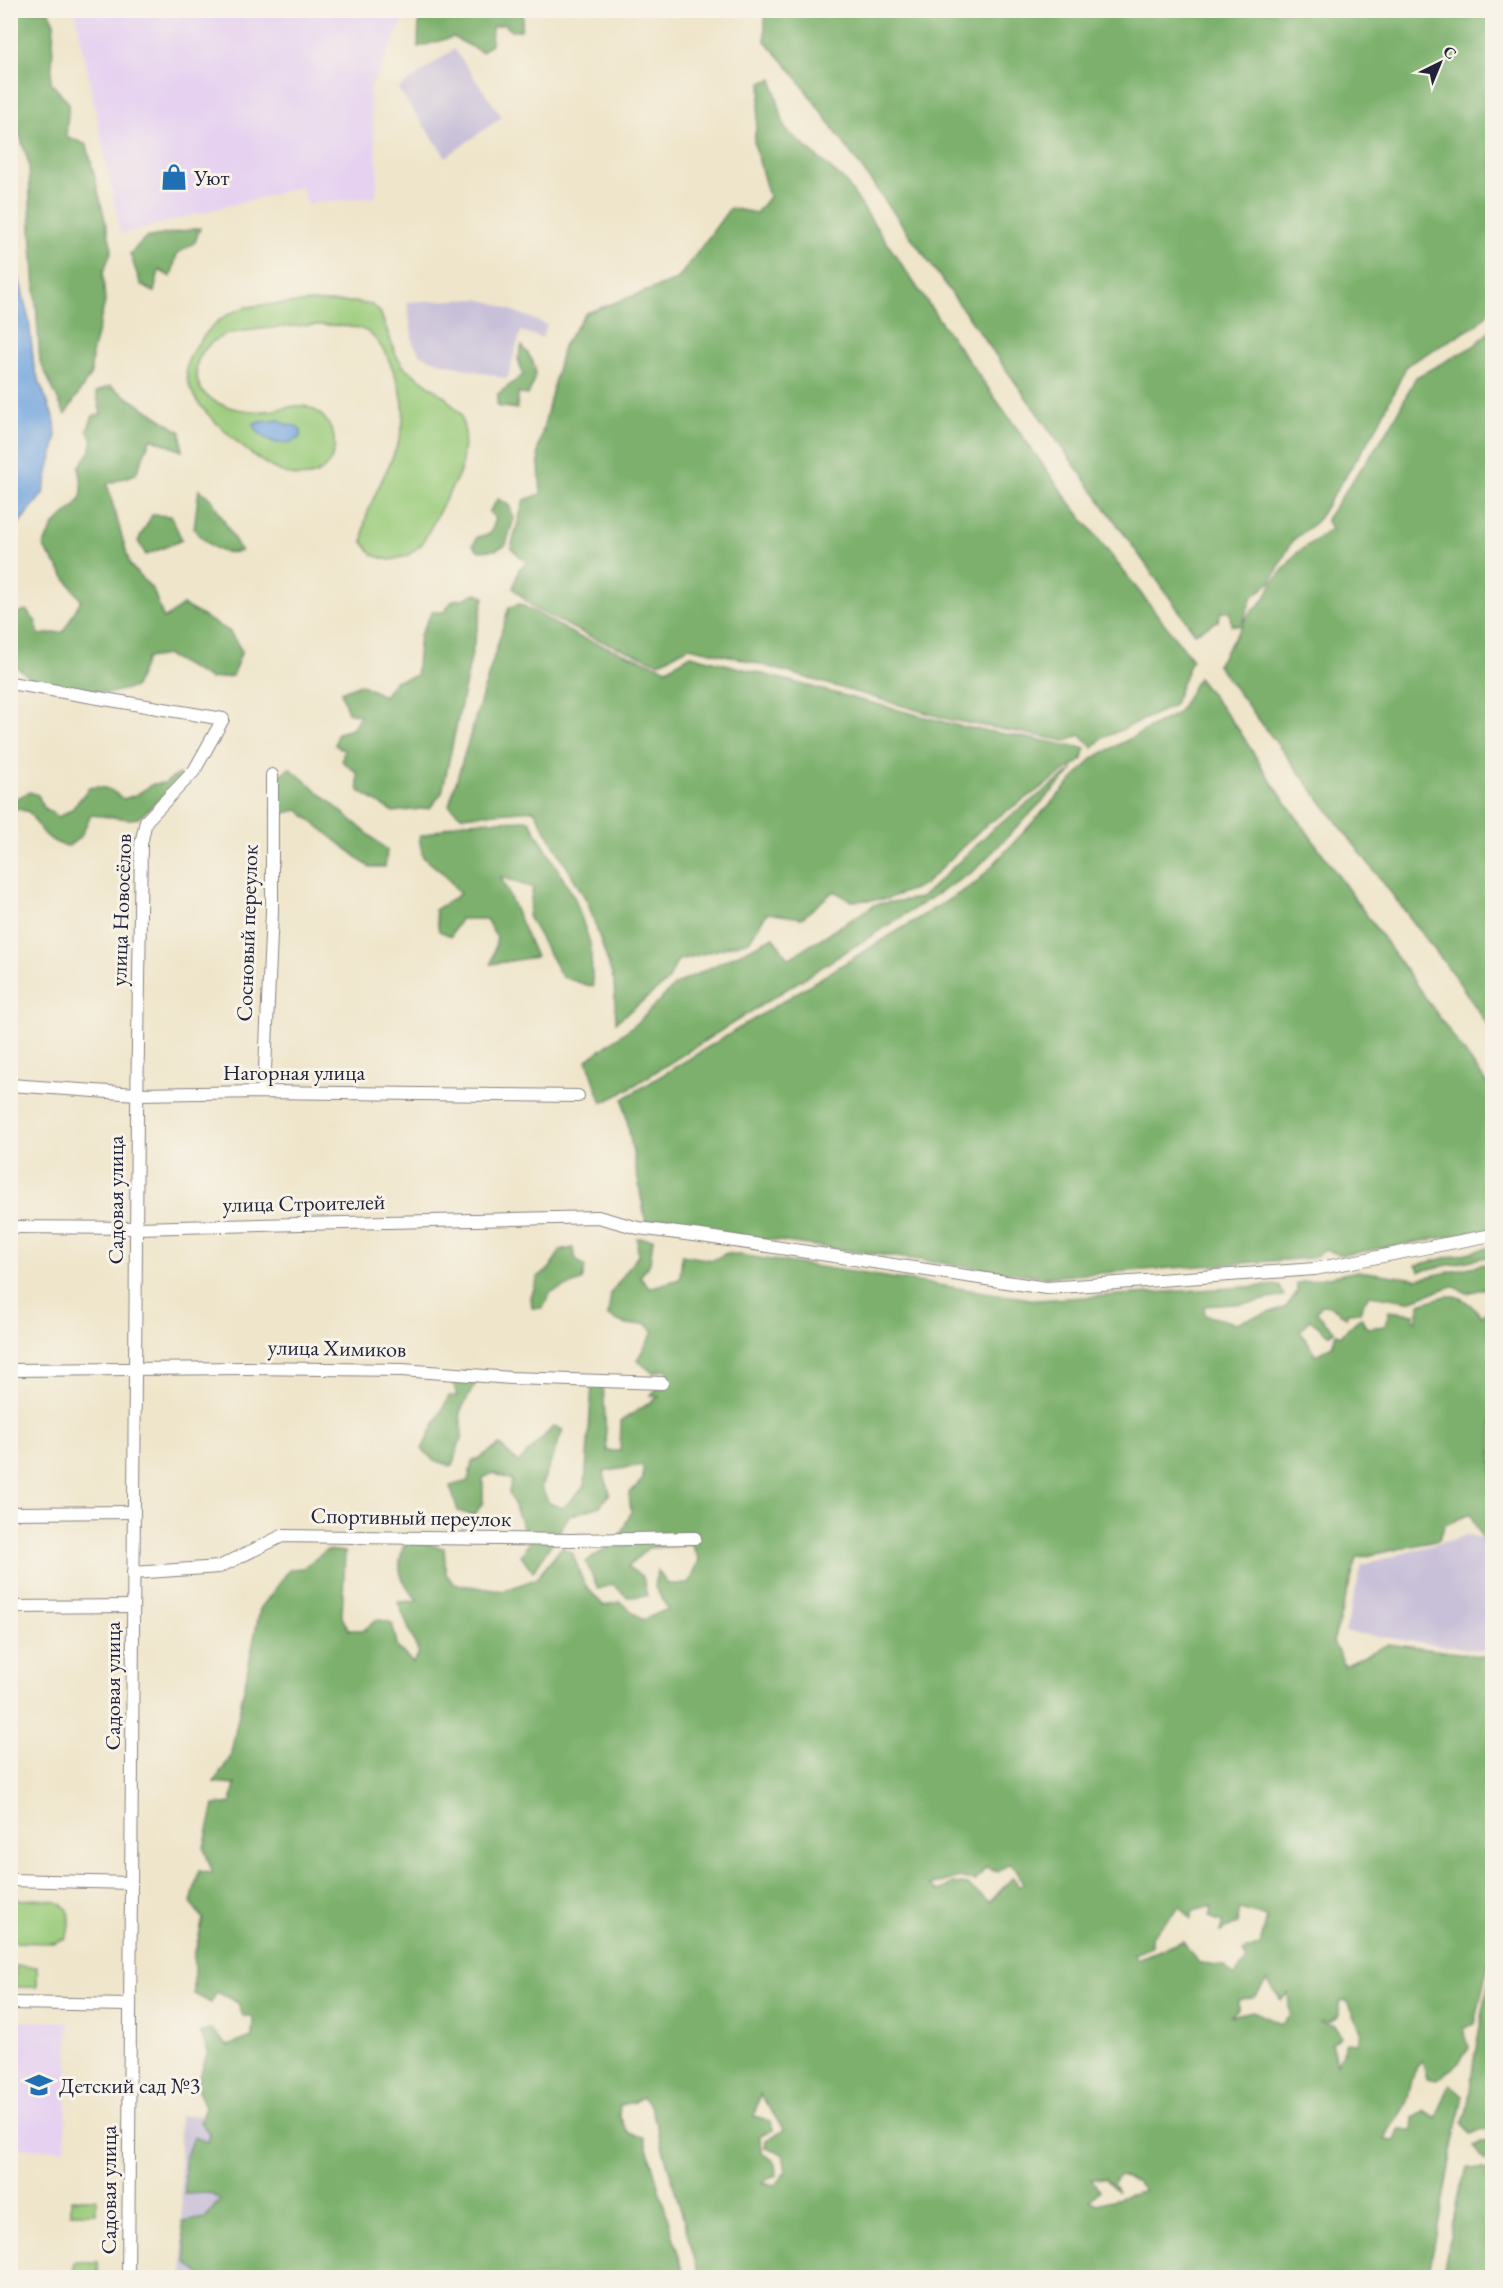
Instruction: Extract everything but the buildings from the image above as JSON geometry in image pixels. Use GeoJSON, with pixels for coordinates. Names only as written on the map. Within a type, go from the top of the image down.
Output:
{"type":"FeatureCollection","features":[{"type":"Feature","properties":{"kind":"street","name":"улица Новосёлов"},"geometry":{"type":"LineString","coordinates":[[10,684],[223,719],[194,771],[146,821],[141,844],[137,1094]]}},
{"type":"Feature","properties":{"kind":"street","name":"Сосновый переулок"},"geometry":{"type":"LineString","coordinates":[[264,1092],[272,912],[272,775]]}},
{"type":"Feature","properties":{"kind":"street","name":"Нагорная улица"},"geometry":{"type":"LineString","coordinates":[[10,1085],[137,1094],[264,1092],[578,1096]]}},
{"type":"Feature","properties":{"kind":"street","name":"Садовая улица"},"geometry":{"type":"LineString","coordinates":[[128,2277],[137,1094]]}},
{"type":"Feature","properties":{"kind":"street","name":"улица Строителей"},"geometry":{"type":"LineString","coordinates":[[10,1227],[136,1228],[598,1216],[638,1228],[1046,1288],[1315,1269],[1492,1235]]}},
{"type":"Feature","properties":{"kind":"street","name":"улица Химиков"},"geometry":{"type":"LineString","coordinates":[[10,1370],[246,1368],[402,1370],[511,1378],[662,1383]]}},
{"type":"Feature","properties":{"kind":"street"},"geometry":{"type":"LineString","coordinates":[[10,1513],[134,1512]]}},
{"type":"Feature","properties":{"kind":"street","name":"Спортивный переулок"},"geometry":{"type":"LineString","coordinates":[[133,1573],[219,1567],[282,1536],[571,1540],[695,1538]]}},
{"type":"Feature","properties":{"kind":"street"},"geometry":{"type":"LineString","coordinates":[[10,1607],[133,1606]]}},
{"type":"Feature","properties":{"kind":"street"},"geometry":{"type":"LineString","coordinates":[[10,1881],[131,1883]]}},
{"type":"Feature","properties":{"kind":"street"},"geometry":{"type":"LineString","coordinates":[[10,2003],[130,2005]]}},
{"type":"Feature","properties":{"kind":"shaded area"},"geometry":{"type":"Polygon","coordinates":[[[75,11],[408,11],[369,90],[378,169],[376,197],[306,204],[301,187],[121,234],[75,11]]]}},
{"type":"Feature","properties":{"kind":"shaded area"},"geometry":{"type":"Polygon","coordinates":[[[454,49],[502,117],[446,157],[398,89],[454,49]]]}},
{"type":"Feature","properties":{"kind":"shaded area"},"geometry":{"type":"Polygon","coordinates":[[[477,299],[494,303],[547,325],[542,338],[521,331],[507,379],[439,362],[421,355],[413,343],[407,302],[477,299]]]}},
{"type":"Feature","properties":{"kind":"shaded area"},"geometry":{"type":"Polygon","coordinates":[[[1469,1535],[1492,1541],[1492,1654],[1485,1651],[1345,1632],[1362,1565],[1469,1535]]]}},
{"type":"Feature","properties":{"kind":"shaded area","name":"Детский сад №3"},"geometry":{"type":"Polygon","coordinates":[[[11,2021],[69,2022],[65,2150],[11,2148],[11,2021]]]}},
{"type":"Feature","properties":{"kind":"shaded area"},"geometry":{"type":"Polygon","coordinates":[[[214,2115],[221,2277],[184,2277],[179,2116],[214,2115]]]}},
{"type":"Feature","properties":{"kind":"green space"},"geometry":{"type":"Polygon","coordinates":[[[423,10],[524,11],[521,30],[511,31],[505,24],[492,27],[491,44],[482,52],[453,37],[418,47],[419,22],[423,10]]]}},
{"type":"Feature","properties":{"kind":"green space"},"geometry":{"type":"Polygon","coordinates":[[[10,11],[48,11],[54,23],[51,83],[69,103],[66,136],[87,145],[112,249],[103,274],[105,302],[92,354],[91,374],[65,415],[40,361],[29,164],[11,108],[10,11]]]}},
{"type":"Feature","properties":{"kind":"green space"},"geometry":{"type":"Polygon","coordinates":[[[765,11],[1492,11],[1492,310],[1475,326],[1407,365],[1376,429],[1316,522],[1292,541],[1271,582],[1252,597],[1242,624],[1263,601],[1274,581],[1298,552],[1331,529],[1326,519],[1390,427],[1416,377],[1474,346],[1492,329],[1492,1031],[1456,978],[1217,665],[1242,626],[1231,625],[1230,612],[1221,612],[1218,621],[1195,633],[792,71],[765,41],[765,11]]]}},
{"type":"Feature","properties":{"kind":"green space"},"geometry":{"type":"Polygon","coordinates":[[[772,79],[785,129],[845,181],[942,324],[1068,500],[1192,659],[1173,706],[1101,739],[1093,748],[1080,735],[1066,741],[951,720],[738,658],[689,647],[659,663],[591,637],[536,610],[513,588],[519,569],[527,563],[511,548],[524,500],[541,494],[538,450],[563,346],[586,313],[677,280],[730,208],[756,213],[769,197],[754,143],[762,82],[772,79]]]}},
{"type":"Feature","properties":{"kind":"green space"},"geometry":{"type":"Polygon","coordinates":[[[200,228],[195,242],[177,254],[171,277],[159,270],[154,292],[141,285],[130,254],[145,238],[200,228]]]}},
{"type":"Feature","properties":{"kind":"green space"},"geometry":{"type":"Polygon","coordinates":[[[354,302],[372,305],[380,312],[397,357],[404,367],[445,397],[461,414],[465,434],[461,470],[422,544],[407,556],[390,560],[373,555],[363,542],[366,518],[399,441],[403,410],[401,393],[389,360],[369,333],[359,328],[323,325],[240,332],[215,340],[204,350],[198,361],[196,370],[198,382],[208,397],[216,402],[236,409],[256,411],[304,406],[318,412],[328,422],[331,429],[334,450],[329,463],[318,473],[293,476],[280,472],[255,457],[210,416],[190,388],[187,367],[190,356],[209,330],[219,321],[237,310],[250,306],[354,302]]]}},
{"type":"Feature","properties":{"kind":"green space"},"geometry":{"type":"Polygon","coordinates":[[[522,346],[534,364],[535,374],[532,387],[528,395],[518,393],[517,409],[497,406],[498,394],[523,375],[518,359],[522,346]]]}},
{"type":"Feature","properties":{"kind":"green space"},"geometry":{"type":"Polygon","coordinates":[[[110,386],[181,432],[182,451],[151,438],[136,474],[107,484],[130,565],[153,590],[164,619],[183,605],[229,631],[242,651],[232,676],[210,679],[167,655],[147,658],[135,687],[110,693],[34,681],[11,662],[10,623],[14,622],[17,613],[26,610],[36,622],[39,635],[63,632],[81,600],[43,546],[55,524],[79,501],[82,489],[79,467],[90,452],[93,439],[87,431],[93,416],[101,414],[96,392],[110,386]]]}},
{"type":"Feature","properties":{"kind":"green space"},"geometry":{"type":"Polygon","coordinates":[[[199,489],[212,500],[241,551],[220,551],[204,540],[194,529],[199,489]]]}},
{"type":"Feature","properties":{"kind":"green space"},"geometry":{"type":"Polygon","coordinates":[[[498,499],[509,505],[514,518],[506,545],[495,550],[479,551],[473,545],[477,537],[490,534],[496,519],[489,512],[498,499]]]}},
{"type":"Feature","properties":{"kind":"green space"},"geometry":{"type":"Polygon","coordinates":[[[152,515],[171,516],[182,540],[146,555],[138,541],[152,515]]]}},
{"type":"Feature","properties":{"kind":"green space"},"geometry":{"type":"Polygon","coordinates":[[[476,593],[484,597],[442,793],[430,808],[393,812],[359,791],[357,773],[342,761],[344,750],[335,745],[337,733],[352,729],[360,715],[348,712],[341,692],[360,684],[384,696],[395,681],[416,676],[420,635],[432,612],[444,612],[453,600],[463,599],[476,593]]]}},
{"type":"Feature","properties":{"kind":"green space"},"geometry":{"type":"Polygon","coordinates":[[[520,604],[577,636],[667,669],[691,655],[959,726],[1085,748],[1083,759],[982,828],[924,885],[887,899],[852,901],[834,891],[802,918],[767,913],[749,941],[677,961],[668,981],[616,1022],[614,981],[588,903],[534,810],[461,816],[449,805],[509,607],[520,604]]]}},
{"type":"Feature","properties":{"kind":"green space"},"geometry":{"type":"Polygon","coordinates":[[[1198,678],[1239,730],[1270,780],[1492,1091],[1492,1229],[1342,1255],[1325,1250],[1312,1258],[1045,1277],[646,1223],[623,1099],[976,883],[1093,758],[1178,713],[1198,678]]]}},
{"type":"Feature","properties":{"kind":"green space"},"geometry":{"type":"Polygon","coordinates":[[[290,768],[387,850],[385,867],[369,867],[298,810],[275,815],[275,778],[290,768]]]}},
{"type":"Feature","properties":{"kind":"green space"},"geometry":{"type":"Polygon","coordinates":[[[1074,769],[974,871],[622,1093],[602,1103],[587,1060],[637,1023],[676,984],[774,937],[788,959],[876,904],[921,898],[993,829],[1074,769]]]}},
{"type":"Feature","properties":{"kind":"green space"},"geometry":{"type":"Polygon","coordinates":[[[179,774],[182,777],[139,818],[91,815],[81,836],[69,846],[50,839],[29,812],[11,807],[10,798],[15,799],[30,792],[38,795],[44,808],[59,817],[72,809],[89,788],[107,789],[123,799],[136,795],[153,784],[165,783],[179,774]]]}},
{"type":"Feature","properties":{"kind":"green space"},"geometry":{"type":"Polygon","coordinates":[[[529,820],[575,899],[590,943],[593,987],[562,977],[528,916],[533,888],[501,877],[536,957],[491,964],[497,938],[486,919],[460,919],[451,936],[439,931],[435,910],[460,894],[445,875],[423,857],[419,837],[462,822],[529,820]]]}},
{"type":"Feature","properties":{"kind":"green space"},"geometry":{"type":"Polygon","coordinates":[[[637,1238],[653,1239],[650,1263],[640,1277],[649,1288],[680,1279],[682,1255],[712,1260],[727,1253],[1037,1300],[1279,1285],[1284,1296],[1250,1303],[1204,1306],[1205,1315],[1235,1323],[1286,1307],[1297,1292],[1297,1283],[1358,1271],[1417,1279],[1484,1264],[1492,1281],[1492,1287],[1467,1293],[1453,1286],[1408,1301],[1370,1295],[1360,1312],[1348,1313],[1346,1317],[1331,1306],[1322,1305],[1316,1312],[1334,1331],[1329,1335],[1310,1320],[1300,1331],[1316,1355],[1332,1346],[1336,1333],[1340,1336],[1361,1317],[1367,1328],[1385,1326],[1389,1311],[1414,1314],[1413,1320],[1416,1321],[1420,1304],[1447,1296],[1460,1298],[1482,1316],[1492,1305],[1492,1537],[1484,1542],[1470,1514],[1445,1525],[1439,1540],[1357,1558],[1333,1642],[1345,1666],[1388,1644],[1482,1656],[1492,1660],[1492,1946],[1475,2024],[1464,2028],[1469,2048],[1456,2066],[1437,2080],[1427,2078],[1422,2061],[1418,2065],[1402,2112],[1385,2140],[1395,2141],[1399,2130],[1413,2130],[1414,2118],[1425,2111],[1436,2118],[1450,2084],[1463,2095],[1428,2277],[700,2277],[651,2107],[642,2097],[635,2102],[620,2105],[619,2115],[628,2133],[644,2137],[685,2277],[204,2277],[187,2263],[182,2222],[205,2218],[220,2200],[210,2193],[185,2194],[185,2159],[193,2137],[208,2142],[210,2134],[200,2122],[205,2107],[197,2087],[208,2051],[200,2033],[212,2029],[228,2046],[252,2037],[253,2017],[243,2016],[238,2003],[217,1992],[211,2003],[194,1994],[194,1956],[203,1919],[191,1903],[199,1871],[213,1874],[204,1848],[214,1805],[231,1803],[235,1784],[214,1782],[230,1758],[260,1609],[290,1569],[303,1568],[327,1550],[345,1552],[342,1617],[349,1630],[364,1630],[377,1619],[392,1623],[398,1648],[413,1663],[419,1654],[398,1602],[418,1601],[400,1572],[400,1558],[406,1539],[444,1548],[446,1574],[454,1584],[503,1591],[536,1579],[562,1547],[573,1554],[584,1584],[603,1605],[620,1602],[643,1620],[668,1609],[655,1587],[657,1570],[668,1584],[689,1584],[699,1560],[691,1544],[648,1548],[628,1567],[643,1577],[647,1596],[627,1597],[613,1584],[598,1589],[586,1562],[618,1540],[631,1512],[629,1494],[643,1479],[643,1465],[603,1472],[610,1493],[600,1506],[569,1516],[533,1572],[521,1555],[529,1543],[509,1492],[512,1480],[493,1473],[483,1478],[483,1502],[474,1516],[458,1511],[450,1486],[468,1481],[472,1462],[500,1445],[518,1463],[554,1426],[563,1430],[541,1487],[549,1503],[563,1508],[585,1486],[592,1385],[603,1383],[607,1451],[620,1451],[621,1421],[659,1397],[651,1396],[669,1373],[666,1369],[653,1373],[637,1360],[654,1331],[646,1324],[627,1325],[608,1316],[611,1293],[638,1255],[637,1238]],[[1009,1864],[998,1872],[985,1868],[975,1882],[960,1877],[930,1886],[939,1892],[952,1883],[967,1885],[990,1902],[1013,1877],[1019,1887],[1023,1884],[1017,1870],[1009,1864]],[[1180,1906],[1151,1937],[1151,1947],[1134,1954],[1137,1959],[1183,1941],[1197,1962],[1224,1966],[1234,1976],[1247,1960],[1243,1952],[1260,1945],[1267,1917],[1240,1909],[1237,1924],[1220,1932],[1223,1922],[1209,1917],[1212,1906],[1193,1911],[1191,1919],[1180,1906]],[[1267,1980],[1255,1997],[1238,2001],[1238,2009],[1230,2016],[1253,2011],[1281,2024],[1290,2015],[1288,1993],[1281,2000],[1267,1980]],[[1346,2000],[1339,2003],[1339,2016],[1331,2021],[1319,2022],[1334,2025],[1342,2036],[1331,2044],[1337,2064],[1346,2043],[1357,2044],[1361,2031],[1346,2000]],[[760,2094],[754,2116],[771,2121],[773,2130],[760,2135],[761,2153],[775,2161],[776,2176],[763,2183],[775,2185],[786,2171],[783,2154],[765,2148],[766,2140],[784,2130],[760,2094]],[[1119,2176],[1113,2182],[1118,2192],[1104,2178],[1091,2179],[1100,2190],[1090,2200],[1097,2204],[1145,2191],[1137,2181],[1119,2176]]]}},
{"type":"Feature","properties":{"kind":"green space"},"geometry":{"type":"Polygon","coordinates":[[[1492,1247],[1492,1256],[1420,1271],[1416,1265],[1492,1247]]]}},
{"type":"Feature","properties":{"kind":"green space"},"geometry":{"type":"Polygon","coordinates":[[[573,1248],[576,1259],[585,1267],[582,1281],[551,1292],[543,1308],[532,1308],[531,1297],[538,1277],[550,1268],[560,1251],[573,1248]]]}},
{"type":"Feature","properties":{"kind":"green space"},"geometry":{"type":"Polygon","coordinates":[[[466,1371],[476,1382],[460,1412],[462,1435],[452,1466],[434,1460],[422,1449],[449,1396],[457,1396],[453,1382],[466,1371]]]}},
{"type":"Feature","properties":{"kind":"green space"},"geometry":{"type":"Polygon","coordinates":[[[38,1899],[63,1905],[68,1911],[69,1920],[66,1938],[53,1943],[11,1942],[11,1900],[38,1899]]]}},
{"type":"Feature","properties":{"kind":"green space"},"geometry":{"type":"Polygon","coordinates":[[[16,1966],[37,1967],[37,1987],[15,1987],[16,1966]]]}},
{"type":"Feature","properties":{"kind":"green space"},"geometry":{"type":"Polygon","coordinates":[[[1492,1969],[1492,2132],[1483,2129],[1470,2134],[1463,2122],[1492,1969]]]}},
{"type":"Feature","properties":{"kind":"green space"},"geometry":{"type":"Polygon","coordinates":[[[1492,2141],[1492,2160],[1485,2161],[1473,2147],[1481,2142],[1492,2141]]]}},
{"type":"Feature","properties":{"kind":"green space"},"geometry":{"type":"Polygon","coordinates":[[[1468,2167],[1483,2169],[1492,2175],[1492,2277],[1442,2277],[1459,2191],[1468,2167]]]}},
{"type":"Feature","properties":{"kind":"green space"},"geometry":{"type":"Polygon","coordinates":[[[71,2199],[96,2199],[96,2213],[71,2213],[71,2199]]]}},
{"type":"Feature","properties":{"kind":"green space"},"geometry":{"type":"Polygon","coordinates":[[[74,2262],[98,2262],[98,2275],[74,2275],[74,2262]]]}},
{"type":"Feature","properties":{"kind":"water"},"geometry":{"type":"Polygon","coordinates":[[[11,224],[15,262],[29,320],[34,367],[55,422],[56,439],[43,494],[11,533],[11,224]]]}},
{"type":"Feature","properties":{"kind":"water"},"geometry":{"type":"Polygon","coordinates":[[[280,420],[301,430],[300,437],[288,443],[277,443],[261,435],[254,423],[280,420]]]}},
{"type":"Feature","properties":{"kind":"place","name":"Уют"},"geometry":{"type":"Point","coordinates":[174,177]}},
{"type":"Feature","properties":{"kind":"place","name":"Детский сад №3"},"geometry":{"type":"Point","coordinates":[39,2085]}}]}
